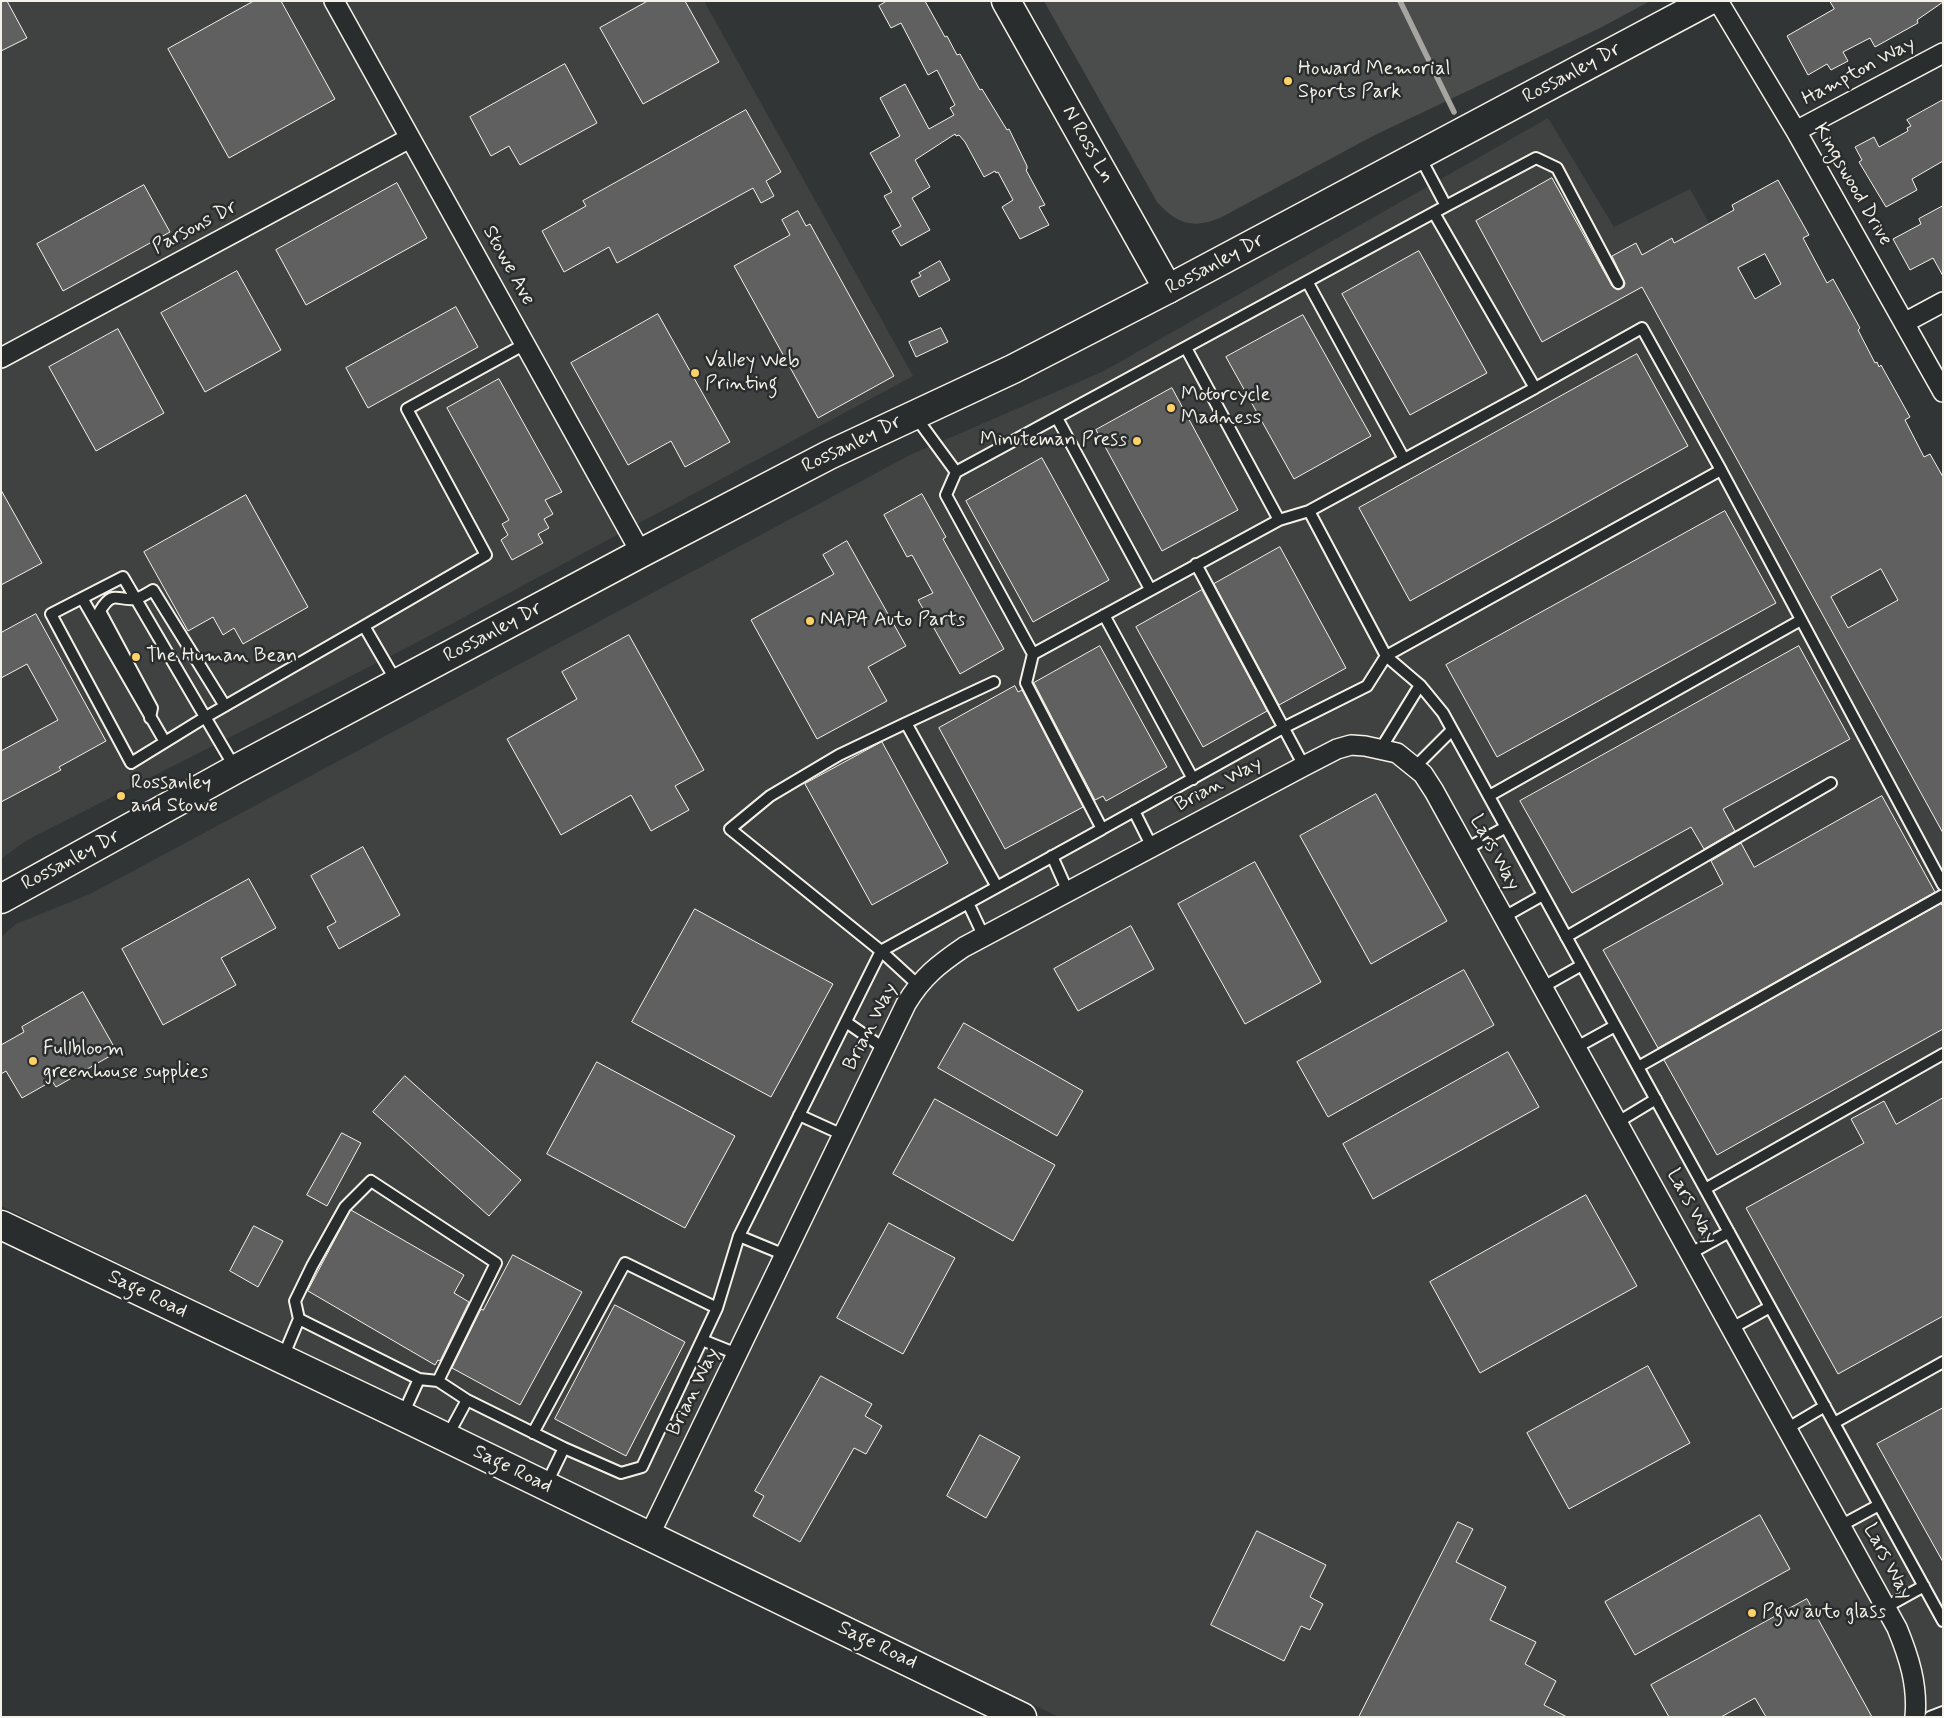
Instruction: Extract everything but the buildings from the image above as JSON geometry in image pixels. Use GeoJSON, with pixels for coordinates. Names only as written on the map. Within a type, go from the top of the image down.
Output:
{"type":"FeatureCollection","features":[{"type":"Feature","properties":{"kind":"main road","name":"N Ross Ln"},"geometry":{"type":"LineString","coordinates":[[1006,1],[1168,290]]}},
{"type":"Feature","properties":{"kind":"main road","name":"Rossanley Dr"},"geometry":{"type":"LineString","coordinates":[[1,899],[236,769],[642,553],[829,455],[1013,369],[1168,290],[1708,1]]}},
{"type":"Feature","properties":{"kind":"main road","name":"Sage Road"},"geometry":{"type":"LineString","coordinates":[[1,1225],[402,1416],[1022,1717]]}},
{"type":"Feature","properties":{"kind":"street","name":"Stowe Ave"},"geometry":{"type":"LineString","coordinates":[[334,1],[642,553]]}},
{"type":"Feature","properties":{"kind":"street","name":"Kingswood Drive"},"geometry":{"type":"LineString","coordinates":[[1718,1],[1796,131],[1943,392]]}},
{"type":"Feature","properties":{"kind":"street","name":"Hampton Way"},"geometry":{"type":"LineString","coordinates":[[1796,131],[1943,53]]}},
{"type":"Feature","properties":{"kind":"street","name":"Parsons Dr"},"geometry":{"type":"LineString","coordinates":[[3,353],[410,138]]}},
{"type":"Feature","properties":{"kind":"street"},"geometry":{"type":"LineString","coordinates":[[1904,323],[1943,302]]}},
{"type":"Feature","properties":{"kind":"street","name":"Brian Way"},"geometry":{"type":"LineString","coordinates":[[649,1536],[906,1004],[918,984],[945,960],[984,937],[1337,749],[1351,746],[1380,750]]}},
{"type":"Feature","properties":{"kind":"street","name":"Lars Way"},"geometry":{"type":"LineString","coordinates":[[1380,750],[1397,753],[1423,774],[1434,791],[1842,1525],[1897,1628],[1910,1659],[1915,1687],[1915,1717]]}},
{"type":"Feature","properties":{"kind":"lane"},"geometry":{"type":"LineString","coordinates":[[1420,156],[1446,206]]}},
{"type":"Feature","properties":{"kind":"lane"},"geometry":{"type":"LineString","coordinates":[[1102,829],[1026,683],[1033,654],[946,495],[956,472],[1536,158],[1557,168],[1618,282]]}},
{"type":"Feature","properties":{"kind":"lane"},"geometry":{"type":"LineString","coordinates":[[1434,213],[1535,388]]}},
{"type":"Feature","properties":{"kind":"lane"},"geometry":{"type":"LineString","coordinates":[[1308,283],[1404,459]]}},
{"type":"Feature","properties":{"kind":"lane"},"geometry":{"type":"LineString","coordinates":[[1033,654],[1279,520],[1309,511],[1642,328],[1721,470],[1943,885]]}},
{"type":"Feature","properties":{"kind":"lane"},"geometry":{"type":"LineString","coordinates":[[236,769],[204,718],[123,577],[51,614],[131,763],[204,718],[486,555],[406,409],[525,344]]}},
{"type":"Feature","properties":{"kind":"lane"},"geometry":{"type":"LineString","coordinates":[[1186,348],[1279,520]]}},
{"type":"Feature","properties":{"kind":"lane"},"geometry":{"type":"LineString","coordinates":[[914,415],[956,472]]}},
{"type":"Feature","properties":{"kind":"lane"},"geometry":{"type":"LineString","coordinates":[[1058,418],[1150,589]]}},
{"type":"Feature","properties":{"kind":"lane"},"geometry":{"type":"LineString","coordinates":[[299,1319],[419,1379],[438,1380],[467,1400],[564,1448],[621,1473],[642,1467],[716,1308],[739,1236],[881,951],[1285,727],[1367,686],[1386,656],[1721,470]]}},
{"type":"Feature","properties":{"kind":"lane"},"geometry":{"type":"LineString","coordinates":[[1309,511],[1386,656],[1420,685],[1443,713],[1943,1621]]}},
{"type":"Feature","properties":{"kind":"lane"},"geometry":{"type":"LineString","coordinates":[[1196,564],[1285,727],[1304,766]]}},
{"type":"Feature","properties":{"kind":"lane"},"geometry":{"type":"LineString","coordinates":[[150,718],[152,708],[100,612],[106,602],[118,596],[135,599],[153,590],[225,706]]}},
{"type":"Feature","properties":{"kind":"lane"},"geometry":{"type":"LineString","coordinates":[[82,598],[165,742]]}},
{"type":"Feature","properties":{"kind":"lane"},"geometry":{"type":"LineString","coordinates":[[1104,615],[1193,778]]}},
{"type":"Feature","properties":{"kind":"lane"},"geometry":{"type":"LineString","coordinates":[[1489,796],[1800,620]]}},
{"type":"Feature","properties":{"kind":"lane"},"geometry":{"type":"LineString","coordinates":[[364,626],[398,684]]}},
{"type":"Feature","properties":{"kind":"lane"},"geometry":{"type":"LineString","coordinates":[[918,984],[881,951],[730,829],[770,796],[839,755],[994,682]]}},
{"type":"Feature","properties":{"kind":"lane"},"geometry":{"type":"LineString","coordinates":[[1380,750],[1420,685]]}},
{"type":"Feature","properties":{"kind":"lane"},"geometry":{"type":"LineString","coordinates":[[906,723],[997,887]]}},
{"type":"Feature","properties":{"kind":"lane"},"geometry":{"type":"LineString","coordinates":[[1415,767],[1452,730]]}},
{"type":"Feature","properties":{"kind":"lane"},"geometry":{"type":"LineString","coordinates":[[1566,937],[1831,783]]}},
{"type":"Feature","properties":{"kind":"lane"},"geometry":{"type":"LineString","coordinates":[[1134,811],[1152,847]]}},
{"type":"Feature","properties":{"kind":"lane"},"geometry":{"type":"LineString","coordinates":[[1466,849],[1506,827]]}},
{"type":"Feature","properties":{"kind":"lane"},"geometry":{"type":"LineString","coordinates":[[1052,856],[1068,892]]}},
{"type":"Feature","properties":{"kind":"lane"},"geometry":{"type":"LineString","coordinates":[[1504,917],[1543,895]]}},
{"type":"Feature","properties":{"kind":"lane"},"geometry":{"type":"LineString","coordinates":[[1638,1067],[1943,895]]}},
{"type":"Feature","properties":{"kind":"lane"},"geometry":{"type":"LineString","coordinates":[[968,903],[984,937]]}},
{"type":"Feature","properties":{"kind":"lane"},"geometry":{"type":"LineString","coordinates":[[1543,987],[1582,965]]}},
{"type":"Feature","properties":{"kind":"lane"},"geometry":{"type":"LineString","coordinates":[[846,1022],[885,1048]]}},
{"type":"Feature","properties":{"kind":"lane"},"geometry":{"type":"LineString","coordinates":[[1576,1047],[1616,1026]]}},
{"type":"Feature","properties":{"kind":"lane"},"geometry":{"type":"LineString","coordinates":[[1705,1188],[1943,1054]]}},
{"type":"Feature","properties":{"kind":"lane"},"geometry":{"type":"LineString","coordinates":[[1618,1122],[1656,1099]]}},
{"type":"Feature","properties":{"kind":"lane"},"geometry":{"type":"LineString","coordinates":[[799,1115],[843,1135]]}},
{"type":"Feature","properties":{"kind":"lane"},"geometry":{"type":"LineString","coordinates":[[282,1360],[299,1319],[295,1301],[312,1266],[345,1207],[371,1181],[496,1264],[438,1380]]}},
{"type":"Feature","properties":{"kind":"lane"},"geometry":{"type":"LineString","coordinates":[[1690,1253],[1729,1232]]}},
{"type":"Feature","properties":{"kind":"lane"},"geometry":{"type":"LineString","coordinates":[[739,1236],[785,1255]]}},
{"type":"Feature","properties":{"kind":"lane"},"geometry":{"type":"LineString","coordinates":[[533,1432],[625,1263],[716,1308]]}},
{"type":"Feature","properties":{"kind":"lane"},"geometry":{"type":"LineString","coordinates":[[1732,1328],[1770,1307]]}},
{"type":"Feature","properties":{"kind":"lane"},"geometry":{"type":"LineString","coordinates":[[702,1340],[737,1354]]}},
{"type":"Feature","properties":{"kind":"lane"},"geometry":{"type":"LineString","coordinates":[[1834,1424],[1943,1362]]}},
{"type":"Feature","properties":{"kind":"lane"},"geometry":{"type":"LineString","coordinates":[[402,1416],[419,1379]]}},
{"type":"Feature","properties":{"kind":"lane"},"geometry":{"type":"LineString","coordinates":[[446,1439],[467,1400]]}},
{"type":"Feature","properties":{"kind":"lane"},"geometry":{"type":"LineString","coordinates":[[1788,1428],[1825,1406]]}},
{"type":"Feature","properties":{"kind":"lane"},"geometry":{"type":"LineString","coordinates":[[545,1486],[564,1448]]}},
{"type":"Feature","properties":{"kind":"lane"},"geometry":{"type":"LineString","coordinates":[[1842,1525],[1879,1505]]}},
{"type":"Feature","properties":{"kind":"lane"},"geometry":{"type":"LineString","coordinates":[[1886,1607],[1924,1586]]}},
{"type":"Feature","properties":{"kind":"lane"},"geometry":{"type":"LineString","coordinates":[[1930,1717],[1943,1712]]}},
{"type":"Feature","properties":{"kind":"shaded area"},"geometry":{"type":"Polygon","coordinates":[[[1,1],[704,1],[913,376],[414,644],[27,840],[1,859],[1,1]]]}},
{"type":"Feature","properties":{"kind":"shaded area","name":"Howard Memorial Sports Park"},"geometry":{"type":"Polygon","coordinates":[[[1044,1],[1650,1],[1602,27],[1373,136],[1220,218],[1193,224],[1178,220],[1157,202],[1044,1]]]}},
{"type":"Feature","properties":{"kind":"shaded area"},"geometry":{"type":"Polygon","coordinates":[[[1548,118],[1614,227],[1690,189],[1943,644],[1943,1717],[1059,1717],[1,1206],[1,937],[16,924],[90,894],[910,455],[1104,371],[1548,118]]]}},
{"type":"Feature","properties":{"kind":"waterway"},"geometry":{"type":"LineString","coordinates":[[1400,1],[1454,112]]}},
{"type":"Feature","properties":{"kind":"place","name":"Howard Memorial Sports Park"},"geometry":{"type":"Point","coordinates":[1288,81]}},
{"type":"Feature","properties":{"kind":"place","name":"Valley Web Printing"},"geometry":{"type":"Point","coordinates":[695,373]}},
{"type":"Feature","properties":{"kind":"place","name":"Motorcycle Madness"},"geometry":{"type":"Point","coordinates":[1171,408]}},
{"type":"Feature","properties":{"kind":"place","name":"Minuteman Press"},"geometry":{"type":"Point","coordinates":[1137,441]}},
{"type":"Feature","properties":{"kind":"place","name":"NAPA Auto Parts"},"geometry":{"type":"Point","coordinates":[810,621]}},
{"type":"Feature","properties":{"kind":"place","name":"The Human Bean"},"geometry":{"type":"Point","coordinates":[136,657]}},
{"type":"Feature","properties":{"kind":"place","name":"Rossanley and Stowe"},"geometry":{"type":"Point","coordinates":[121,796]}},
{"type":"Feature","properties":{"kind":"place","name":"Fullbloom greenhouse supplies"},"geometry":{"type":"Point","coordinates":[33,1061]}},
{"type":"Feature","properties":{"kind":"place","name":"Pgw auto glass"},"geometry":{"type":"Point","coordinates":[1752,1613]}}]}
